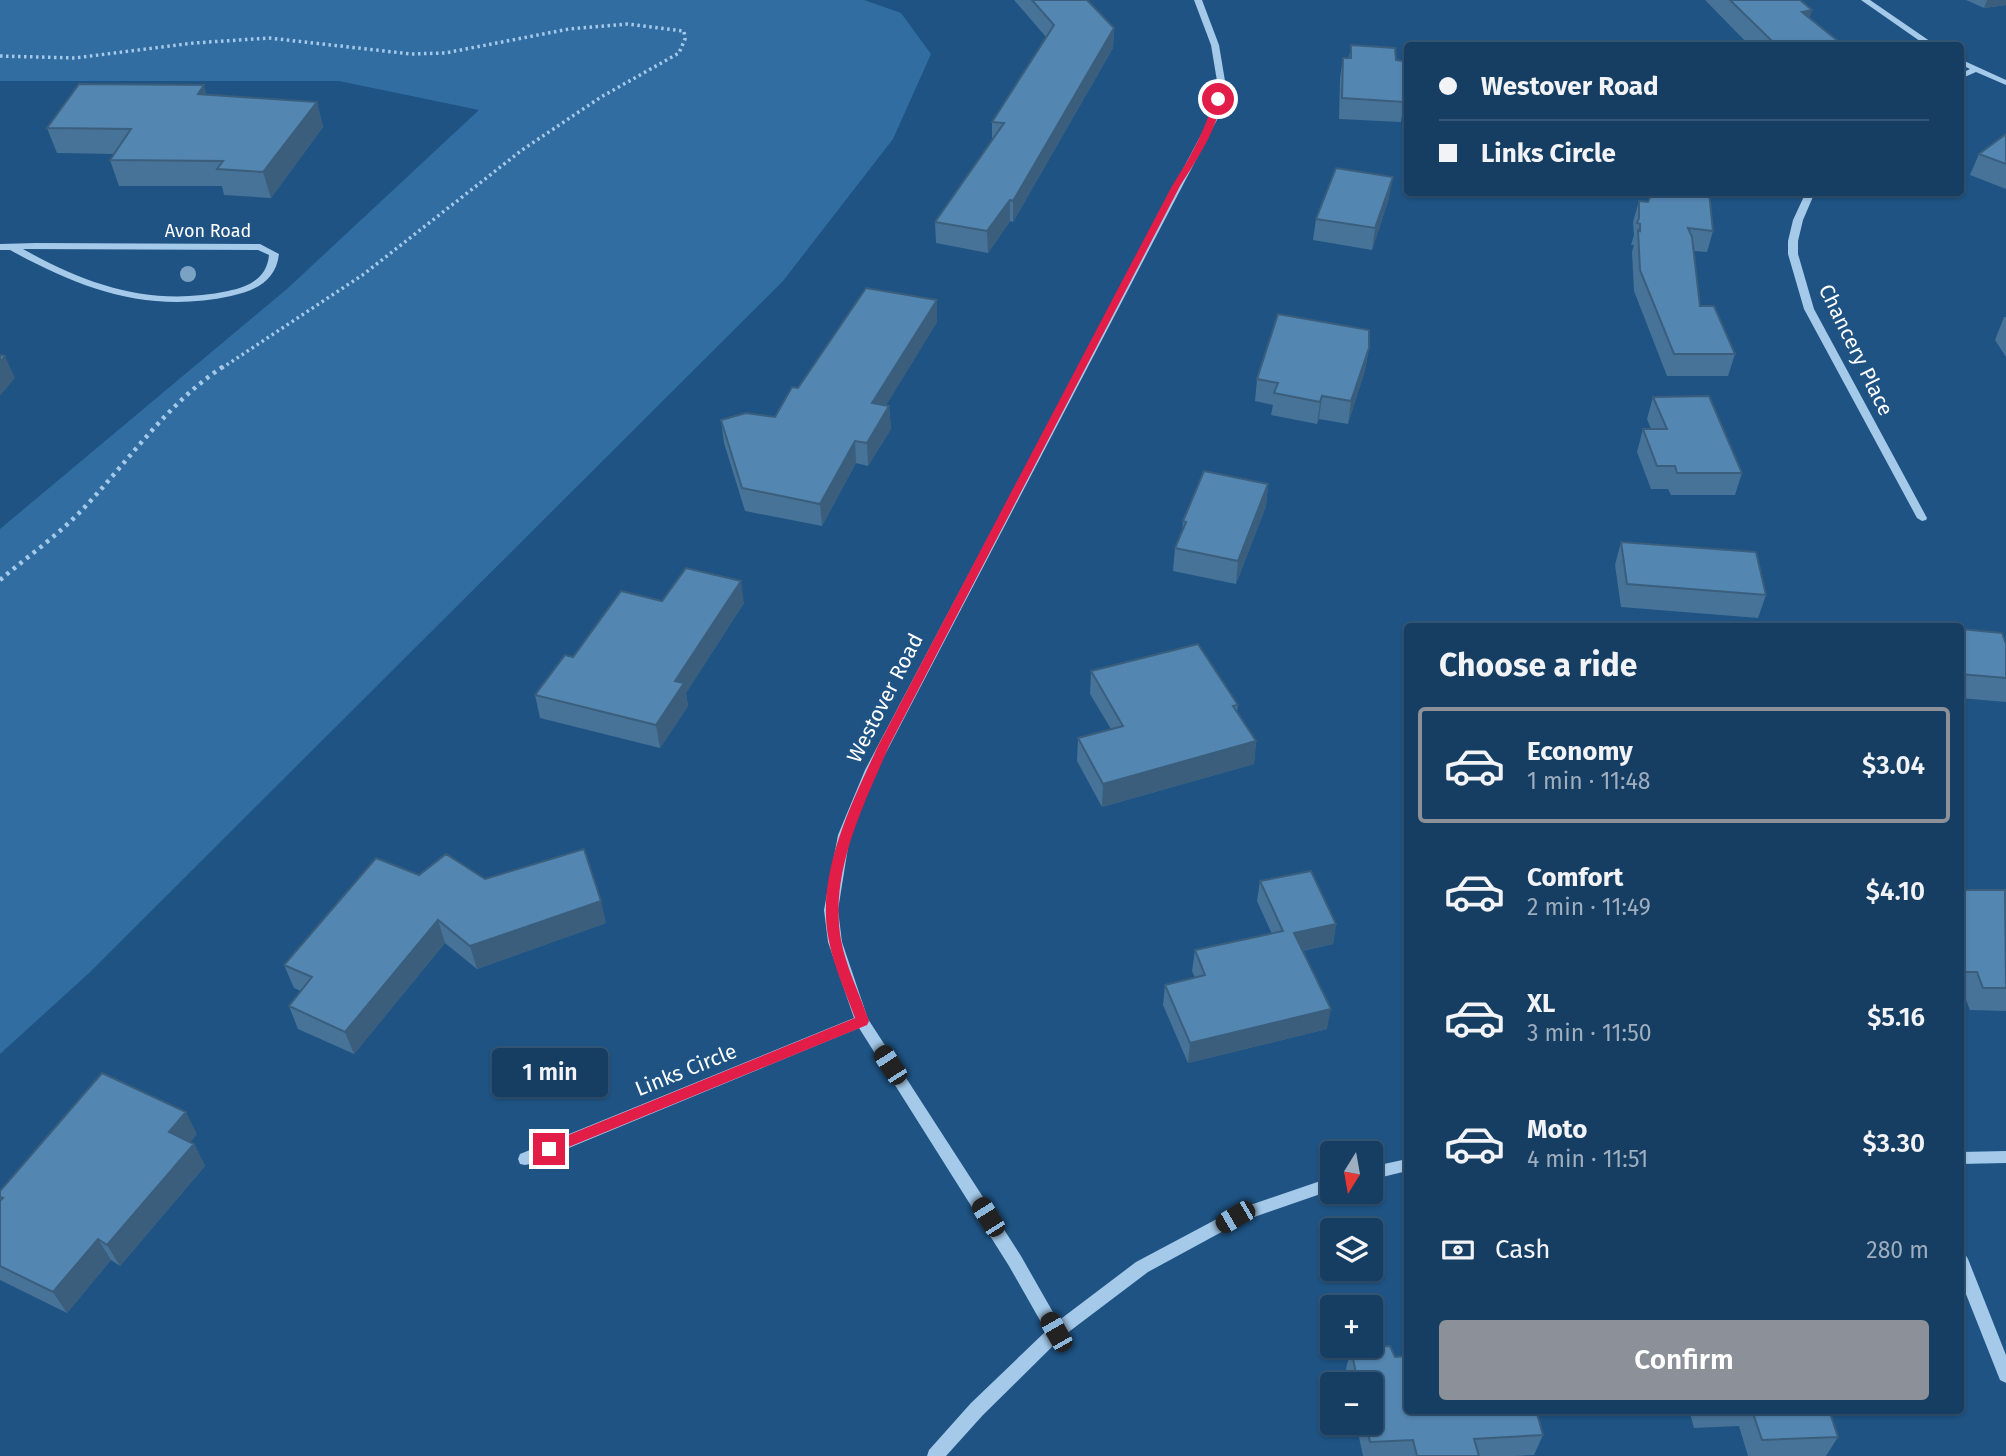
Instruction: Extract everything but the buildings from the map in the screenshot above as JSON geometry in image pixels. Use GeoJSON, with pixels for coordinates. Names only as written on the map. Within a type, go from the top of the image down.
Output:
{"type":"FeatureCollection","features":[{"type":"Feature","properties":{"kind":"street","name":"Westover Road"},"geometry":{"type":"LineString","coordinates":[[1056,1332],[1016,1261],[862,1021],[835,942],[831,910],[844,835],[877,758],[1176,186],[1199,151],[1214,116],[1221,81],[1215,45],[1198,0]]}},
{"type":"Feature","properties":{"kind":"street"},"geometry":{"type":"LineString","coordinates":[[1865,0],[1927,42]]}},
{"type":"Feature","properties":{"kind":"street"},"geometry":{"type":"LineString","coordinates":[[1964,63],[2006,83]]}},
{"type":"Feature","properties":{"kind":"street"},"geometry":{"type":"LineString","coordinates":[[1964,75],[1975,69]]}},
{"type":"Feature","properties":{"kind":"street","name":"Chancery Place"},"geometry":{"type":"LineString","coordinates":[[1809,196],[1798,220],[1793,242],[1793,254],[1809,309],[1922,518]]}},
{"type":"Feature","properties":{"kind":"street","name":"Avon Road"},"geometry":{"type":"LineString","coordinates":[[0,247],[12,247],[260,247],[274,254],[274,267],[267,277],[249,288],[218,297],[165,302],[111,292],[36,261],[12,247]]}},
{"type":"Feature","properties":{"kind":"street","name":"Links Circle"},"geometry":{"type":"LineString","coordinates":[[525,1158],[862,1021]]}},
{"type":"Feature","properties":{"kind":"street"},"geometry":{"type":"LineString","coordinates":[[1964,1158],[2006,1157]]}},
{"type":"Feature","properties":{"kind":"street"},"geometry":{"type":"LineString","coordinates":[[1383,1171],[1404,1166]]}},
{"type":"Feature","properties":{"kind":"street"},"geometry":{"type":"LineString","coordinates":[[935,1456],[977,1409],[1056,1332],[1142,1267],[1235,1217],[1320,1187]]}},
{"type":"Feature","properties":{"kind":"street"},"geometry":{"type":"LineString","coordinates":[[1964,1269],[2006,1376]]}},
{"type":"Feature","properties":{"kind":"path"},"geometry":{"type":"LineString","coordinates":[[0,56],[96,56],[167,46],[269,38],[411,54],[445,53],[569,29],[626,24],[684,31],[685,39],[679,53],[601,97],[522,150],[363,274],[203,380],[125,459],[81,511],[0,580]]}},
{"type":"Feature","properties":{"kind":"shaded area"},"geometry":{"type":"Polygon","coordinates":[[[0,0],[864,0],[901,13],[931,54],[893,139],[783,281],[89,973],[0,1054],[0,529],[288,288],[479,110],[339,81],[0,81],[0,0]]]}},
{"type":"Feature","properties":{"kind":"route"},"geometry":{"type":"LineString","coordinates":[[549,1149],[862,1021],[835,942],[831,910],[844,835],[883,746],[1176,186],[1199,151],[1218,99]]}}]}
